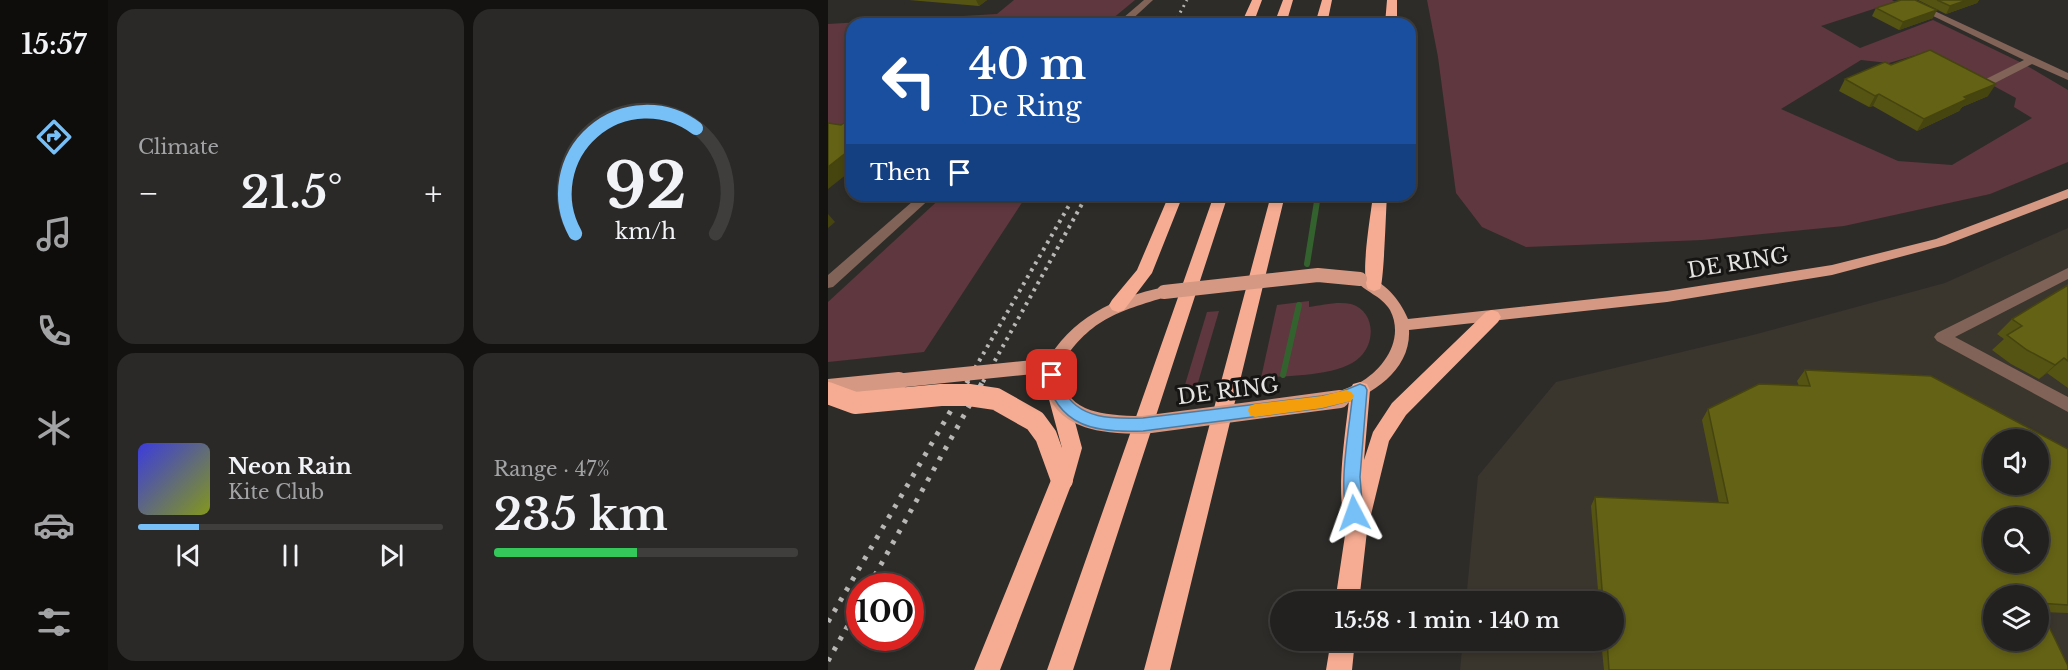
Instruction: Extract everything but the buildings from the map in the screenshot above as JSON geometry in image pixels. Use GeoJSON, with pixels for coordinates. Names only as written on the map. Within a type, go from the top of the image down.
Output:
{"type":"FeatureCollection","features":[{"type":"Feature","properties":{"kind":"highway"},"geometry":{"type":"LineString","coordinates":[[1250,18],[1257,0]]}},
{"type":"Feature","properties":{"kind":"highway"},"geometry":{"type":"LineString","coordinates":[[1282,18],[1288,0]]}},
{"type":"Feature","properties":{"kind":"highway"},"geometry":{"type":"LineString","coordinates":[[1322,18],[1327,0]]}},
{"type":"Feature","properties":{"kind":"highway"},"geometry":{"type":"LineString","coordinates":[[1391,18],[1392,0]]}},
{"type":"Feature","properties":{"kind":"highway"},"geometry":{"type":"LineString","coordinates":[[1118,305],[1144,273],[1174,201]]}},
{"type":"Feature","properties":{"kind":"highway"},"geometry":{"type":"LineString","coordinates":[[1060,670],[1219,201]]}},
{"type":"Feature","properties":{"kind":"highway"},"geometry":{"type":"LineString","coordinates":[[1157,670],[1276,201]]}},
{"type":"Feature","properties":{"kind":"highway"},"geometry":{"type":"LineString","coordinates":[[1367,282],[1373,272],[1379,201]]}},
{"type":"Feature","properties":{"kind":"highway"},"geometry":{"type":"LineString","coordinates":[[1348,591],[1356,531],[1380,438],[1389,423],[1414,394],[1492,318]]}},
{"type":"Feature","properties":{"kind":"highway"},"geometry":{"type":"LineString","coordinates":[[1356,531],[1352,477],[1360,390]]}},
{"type":"Feature","properties":{"kind":"highway"},"geometry":{"type":"LineString","coordinates":[[828,391],[855,403],[940,395],[969,395],[996,399],[1035,421],[1046,436],[1062,480]]}},
{"type":"Feature","properties":{"kind":"highway"},"geometry":{"type":"LineString","coordinates":[[987,670],[1062,480],[1072,448],[1057,392]]}},
{"type":"Feature","properties":{"kind":"highway"},"geometry":{"type":"LineString","coordinates":[[1339,670],[1342,651]]}},
{"type":"Feature","properties":{"kind":"main road","name":"DE RING"},"geometry":{"type":"LineString","coordinates":[[1057,392],[1065,404],[1082,418],[1114,426],[1143,425],[1340,399],[1360,390],[1391,366],[1401,345],[1404,325],[1492,318],[1715,291],[1809,275],[1897,255],[1977,229],[2068,193]]}},
{"type":"Feature","properties":{"kind":"main road"},"geometry":{"type":"LineString","coordinates":[[1057,392],[1052,375],[1053,365],[1065,345],[1080,328],[1118,305],[1164,292],[1330,275],[1367,282],[1396,307],[1404,325]]}},
{"type":"Feature","properties":{"kind":"main road"},"geometry":{"type":"LineString","coordinates":[[828,391],[1053,365]]}},
{"type":"Feature","properties":{"kind":"street"},"geometry":{"type":"LineString","coordinates":[[1128,18],[1149,0]]}},
{"type":"Feature","properties":{"kind":"street"},"geometry":{"type":"LineString","coordinates":[[1904,0],[2068,77]]}},
{"type":"Feature","properties":{"kind":"street"},"geometry":{"type":"LineString","coordinates":[[1978,84],[1989,82],[2031,60]]}},
{"type":"Feature","properties":{"kind":"street"},"geometry":{"type":"LineString","coordinates":[[828,283],[921,201]]}},
{"type":"Feature","properties":{"kind":"street"},"geometry":{"type":"LineString","coordinates":[[2068,273],[1942,337],[2068,405]]}},
{"type":"Feature","properties":{"kind":"shaded area"},"geometry":{"type":"Polygon","coordinates":[[[1014,0],[1135,0],[1113,18],[929,18],[997,14],[1014,0]]]}},
{"type":"Feature","properties":{"kind":"shaded area"},"geometry":{"type":"Polygon","coordinates":[[[1427,0],[1892,0],[1895,2],[1821,26],[1860,48],[1933,20],[2024,64],[2068,90],[2068,162],[1990,194],[1844,226],[1702,240],[1526,247],[1482,227],[1456,193],[1438,57],[1427,0]],[[1929,51],[1889,63],[1861,60],[1781,109],[1898,161],[1952,165],[2032,118],[2014,107],[2016,98],[1929,51]]]}},
{"type":"Feature","properties":{"kind":"shaded area"},"geometry":{"type":"Polygon","coordinates":[[[846,23],[846,133],[828,134],[828,24],[846,23]]]}},
{"type":"Feature","properties":{"kind":"shaded area"},"geometry":{"type":"Polygon","coordinates":[[[937,201],[1023,201],[924,352],[828,362],[828,302],[937,201]]]}},
{"type":"Feature","properties":{"kind":"shaded area"},"geometry":{"type":"Polygon","coordinates":[[[2068,228],[2068,670],[1460,670],[1462,651],[1624,651],[1624,591],[1467,591],[1478,476],[1556,382],[1753,335],[1945,283],[2068,228]]]}},
{"type":"Feature","properties":{"kind":"shaded area"},"geometry":{"type":"Polygon","coordinates":[[[1309,301],[1309,307],[1351,304],[1365,313],[1369,320],[1371,335],[1365,351],[1351,364],[1327,372],[1261,378],[1277,305],[1309,301]]]}},
{"type":"Feature","properties":{"kind":"shaded area"},"geometry":{"type":"Polygon","coordinates":[[[1219,311],[1197,386],[1184,388],[1207,312],[1219,311]]]}},
{"type":"Feature","properties":{"kind":"waterway"},"geometry":{"type":"LineString","coordinates":[[1307,264],[1317,201]]}},
{"type":"Feature","properties":{"kind":"waterway"},"geometry":{"type":"LineString","coordinates":[[1283,375],[1299,305]]}},
{"type":"Feature","properties":{"kind":"railway"},"geometry":{"type":"LineString","coordinates":[[1177,18],[1187,0]]}},
{"type":"Feature","properties":{"kind":"railway"},"geometry":{"type":"LineString","coordinates":[[967,382],[1072,201]]}},
{"type":"Feature","properties":{"kind":"railway"},"geometry":{"type":"LineString","coordinates":[[983,382],[1084,201]]}},
{"type":"Feature","properties":{"kind":"railway"},"geometry":{"type":"LineString","coordinates":[[828,622],[968,381]]}},
{"type":"Feature","properties":{"kind":"railway"},"geometry":{"type":"LineString","coordinates":[[876,573],[983,381]]}},
{"type":"Feature","properties":{"kind":"railway"},"geometry":{"type":"LineString","coordinates":[[828,661],[846,629]]}},
{"type":"Feature","properties":{"kind":"slow traffic"},"geometry":{"type":"LineString","coordinates":[[1255,410],[1322,402],[1346,396]]}},
{"type":"Feature","properties":{"kind":"route"},"geometry":{"type":"LineString","coordinates":[[1052,375],[1057,392],[1072,411],[1095,423],[1114,426],[1143,425],[1322,402],[1340,399],[1360,390],[1352,477],[1354,513]]}}]}
